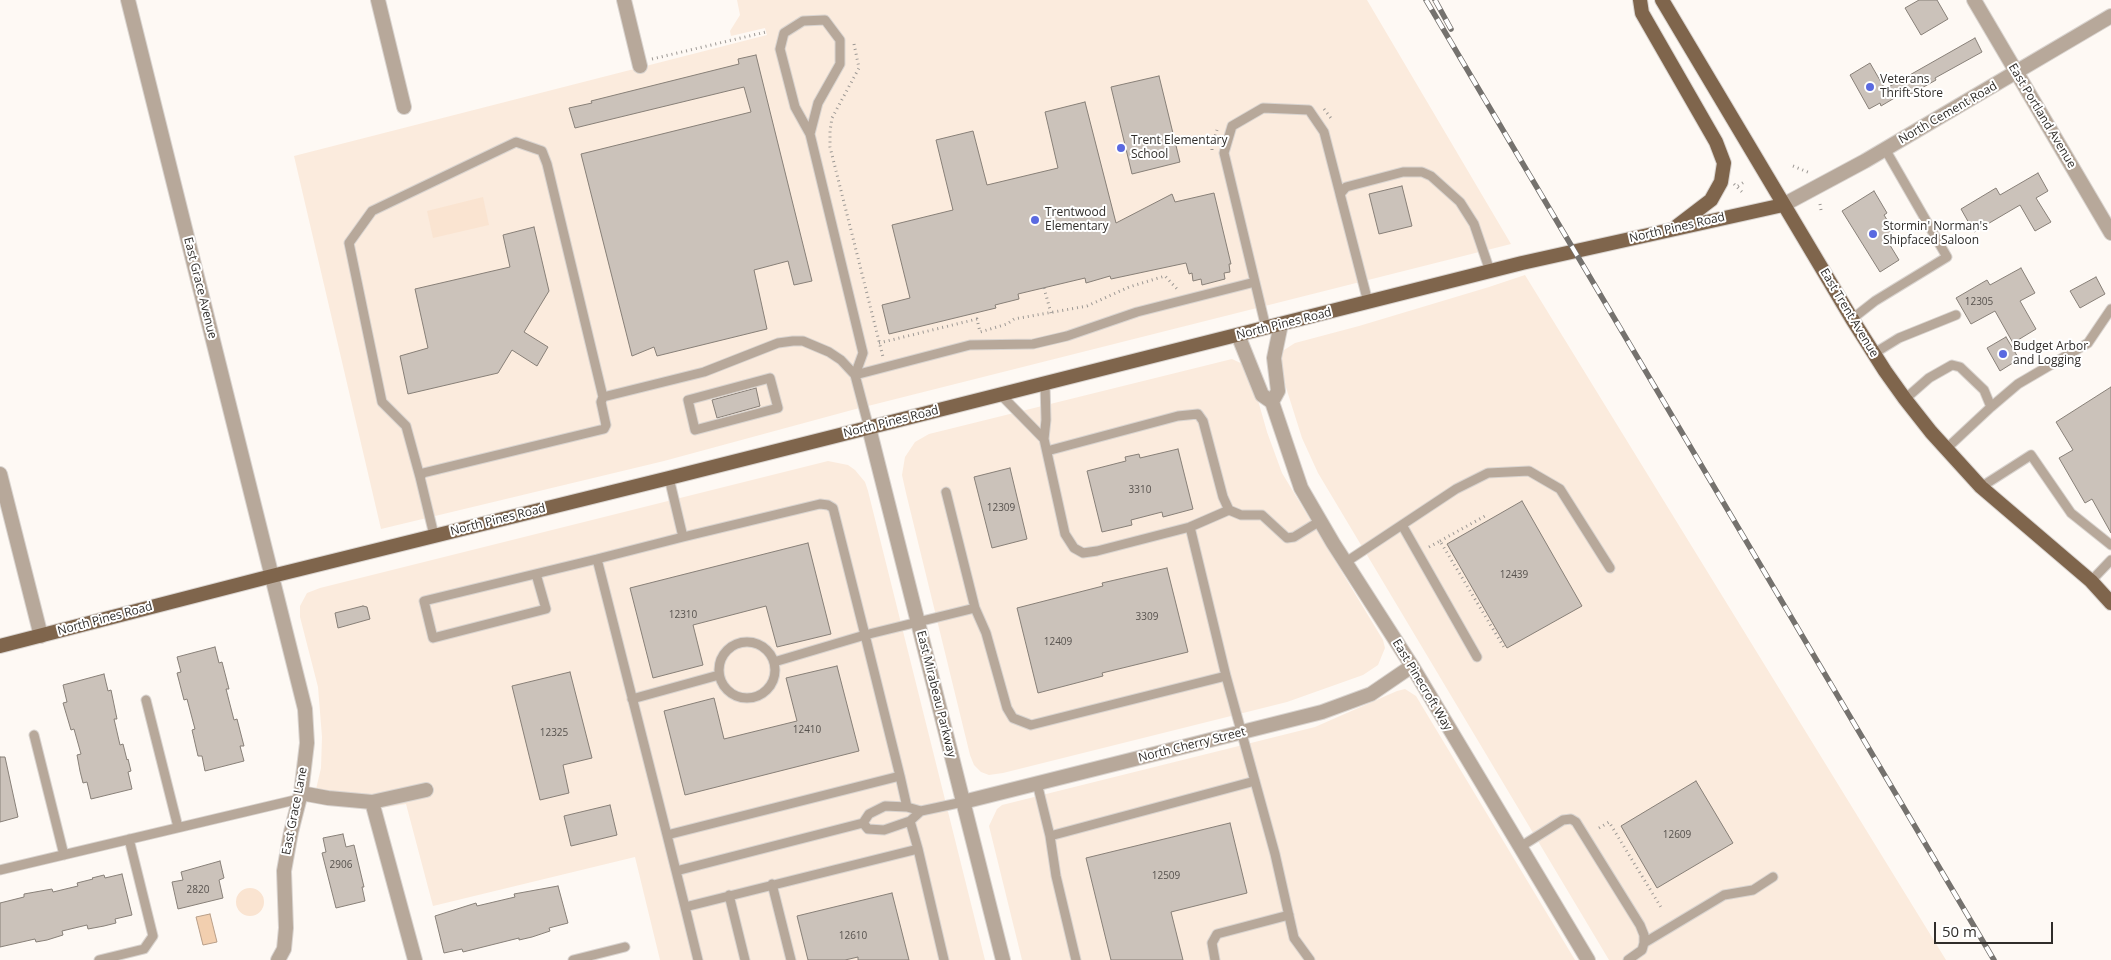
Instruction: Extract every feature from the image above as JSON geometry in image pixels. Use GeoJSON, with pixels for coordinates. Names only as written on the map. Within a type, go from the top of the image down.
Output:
{"type":"FeatureCollection","features":[{"type":"Feature","properties":{"kind":"main road"},"geometry":{"type":"LineString","coordinates":[[1640,0],[1642,13],[1716,142],[1724,163],[1721,182],[1711,200],[1673,228]]}},
{"type":"Feature","properties":{"kind":"main road","name":"East Trent Avenue"},"geometry":{"type":"LineString","coordinates":[[1662,0],[1852,319],[1905,399],[1981,488],[2091,581],[2111,603]]}},
{"type":"Feature","properties":{"kind":"main road","name":"North Pines Road"},"geometry":{"type":"LineString","coordinates":[[0,646],[272,576],[1368,302],[1673,228],[1783,205]]}},
{"type":"Feature","properties":{"kind":"main road","name":"East Trent Avenue"},"geometry":{"type":"LineString","coordinates":[[2091,581],[2111,592]]}},
{"type":"Feature","properties":{"kind":"street","name":"East Grace Avenue"},"geometry":{"type":"LineString","coordinates":[[128,0],[272,576]]}},
{"type":"Feature","properties":{"kind":"street"},"geometry":{"type":"LineString","coordinates":[[378,0],[404,107]]}},
{"type":"Feature","properties":{"kind":"street"},"geometry":{"type":"LineString","coordinates":[[624,0],[640,64]]}},
{"type":"Feature","properties":{"kind":"street","name":"East Portland Avenue"},"geometry":{"type":"LineString","coordinates":[[1974,0],[2111,233]]}},
{"type":"Feature","properties":{"kind":"street","name":"North Cement Road"},"geometry":{"type":"LineString","coordinates":[[1783,205],[2017,73],[2111,16]]}},
{"type":"Feature","properties":{"kind":"street","name":"East Pinecroft Way"},"geometry":{"type":"LineString","coordinates":[[1272,402],[1278,391],[1274,358],[1281,324]]}},
{"type":"Feature","properties":{"kind":"street","name":"East Pinecroft Way"},"geometry":{"type":"LineString","coordinates":[[1238,335],[1262,395],[1272,402],[1301,488],[1412,666],[1588,960]]}},
{"type":"Feature","properties":{"kind":"street","name":"East Mirabeau Parkway"},"geometry":{"type":"LineString","coordinates":[[869,428],[1002,960]]}},
{"type":"Feature","properties":{"kind":"street"},"geometry":{"type":"LineString","coordinates":[[0,474],[41,636]]}},
{"type":"Feature","properties":{"kind":"street","name":"East Grace Lane"},"geometry":{"type":"LineString","coordinates":[[272,576],[305,709],[307,743],[300,796],[290,832],[284,871],[286,928],[284,950],[278,960]]}},
{"type":"Feature","properties":{"kind":"street","name":"North Cherry Street"},"geometry":{"type":"LineString","coordinates":[[963,802],[1322,712],[1371,694],[1412,666]]}},
{"type":"Feature","properties":{"kind":"street"},"geometry":{"type":"LineString","coordinates":[[300,796],[372,802],[426,790]]}},
{"type":"Feature","properties":{"kind":"street"},"geometry":{"type":"LineString","coordinates":[[372,802],[415,960]]}},
{"type":"Feature","properties":{"kind":"lane"},"geometry":{"type":"LineString","coordinates":[[810,134],[818,103],[840,64],[840,40],[825,20],[803,21],[784,33],[780,49],[795,107],[810,134],[863,353],[855,374]]}},
{"type":"Feature","properties":{"kind":"lane"},"geometry":{"type":"LineString","coordinates":[[1266,328],[1224,153],[1232,126],[1263,108],[1309,110],[1324,132],[1368,302]]}},
{"type":"Feature","properties":{"kind":"lane"},"geometry":{"type":"LineString","coordinates":[[420,477],[423,473],[604,429],[606,425],[601,402],[603,397],[542,151],[516,142],[372,211],[349,243],[382,402],[406,426],[434,536]]}},
{"type":"Feature","properties":{"kind":"lane"},"geometry":{"type":"LineString","coordinates":[[1852,319],[1875,301],[1948,257],[1885,149]]}},
{"type":"Feature","properties":{"kind":"lane"},"geometry":{"type":"LineString","coordinates":[[1340,194],[1346,187],[1403,172],[1422,172],[1432,176],[1460,202],[1469,214],[1490,272]]}},
{"type":"Feature","properties":{"kind":"lane"},"geometry":{"type":"LineString","coordinates":[[855,374],[970,345],[1033,344],[1067,336],[1137,312],[1255,282]]}},
{"type":"Feature","properties":{"kind":"lane"},"geometry":{"type":"LineString","coordinates":[[1946,449],[2018,384],[2088,343],[2111,309]]}},
{"type":"Feature","properties":{"kind":"lane"},"geometry":{"type":"LineString","coordinates":[[1874,354],[1899,338],[1956,315]]}},
{"type":"Feature","properties":{"kind":"lane"},"geometry":{"type":"LineString","coordinates":[[603,397],[704,372],[762,349],[792,340],[803,341],[829,352],[841,360],[855,374],[869,428]]}},
{"type":"Feature","properties":{"kind":"lane"},"geometry":{"type":"LineString","coordinates":[[1905,399],[1929,378],[1952,365],[1960,367],[1984,390],[1991,408]]}},
{"type":"Feature","properties":{"kind":"lane"},"geometry":{"type":"LineString","coordinates":[[770,378],[778,408],[695,430],[688,400],[770,378]]}},
{"type":"Feature","properties":{"kind":"lane"},"geometry":{"type":"LineString","coordinates":[[1045,384],[1046,420],[1044,439],[1065,534],[1074,548],[1083,553],[1097,552],[1190,527],[1229,510]]}},
{"type":"Feature","properties":{"kind":"lane"},"geometry":{"type":"LineString","coordinates":[[1001,395],[1044,439]]}},
{"type":"Feature","properties":{"kind":"lane"},"geometry":{"type":"LineString","coordinates":[[1047,452],[1178,416],[1198,414],[1203,421],[1223,497],[1229,510],[1241,515],[1262,515],[1287,538],[1294,537],[1320,521]]}},
{"type":"Feature","properties":{"kind":"lane"},"geometry":{"type":"LineString","coordinates":[[1981,488],[2031,455],[2071,513],[2111,544]]}},
{"type":"Feature","properties":{"kind":"lane"},"geometry":{"type":"LineString","coordinates":[[1346,562],[1456,489],[1488,473],[1529,471],[1560,489],[1610,568]]}},
{"type":"Feature","properties":{"kind":"lane"},"geometry":{"type":"LineString","coordinates":[[669,478],[684,537]]}},
{"type":"Feature","properties":{"kind":"lane"},"geometry":{"type":"LineString","coordinates":[[946,492],[975,608],[986,633],[1007,708],[1013,718],[1031,725],[1226,676]]}},
{"type":"Feature","properties":{"kind":"lane"},"geometry":{"type":"LineString","coordinates":[[536,574],[546,608],[433,638],[424,601],[820,504],[828,505],[835,512],[907,807]]}},
{"type":"Feature","properties":{"kind":"lane"},"geometry":{"type":"LineString","coordinates":[[1402,525],[1477,657]]}},
{"type":"Feature","properties":{"kind":"lane"},"geometry":{"type":"LineString","coordinates":[[1190,527],[1226,676],[1275,854],[1294,938],[1310,960]]}},
{"type":"Feature","properties":{"kind":"lane"},"geometry":{"type":"LineString","coordinates":[[597,559],[698,960]]}},
{"type":"Feature","properties":{"kind":"lane"},"geometry":{"type":"LineString","coordinates":[[2091,581],[2111,560]]}},
{"type":"Feature","properties":{"kind":"lane"},"geometry":{"type":"LineString","coordinates":[[774,662],[918,621],[975,608]]}},
{"type":"Feature","properties":{"kind":"lane"},"geometry":{"type":"LineString","coordinates":[[745,642],[763,647],[774,662],[773,680],[769,688],[753,698],[736,696],[728,691],[719,675],[722,657],[736,644],[745,642]]}},
{"type":"Feature","properties":{"kind":"lane"},"geometry":{"type":"LineString","coordinates":[[632,699],[719,675]]}},
{"type":"Feature","properties":{"kind":"lane"},"geometry":{"type":"LineString","coordinates":[[146,700],[178,828]]}},
{"type":"Feature","properties":{"kind":"lane"},"geometry":{"type":"LineString","coordinates":[[34,735],[64,855]]}},
{"type":"Feature","properties":{"kind":"lane"},"geometry":{"type":"LineString","coordinates":[[666,835],[900,776]]}},
{"type":"Feature","properties":{"kind":"lane"},"geometry":{"type":"LineString","coordinates":[[1050,836],[1255,782]]}},
{"type":"Feature","properties":{"kind":"lane"},"geometry":{"type":"LineString","coordinates":[[1038,783],[1050,836],[1056,876],[1076,960]]}},
{"type":"Feature","properties":{"kind":"lane"},"geometry":{"type":"LineString","coordinates":[[0,870],[178,828],[300,796]]}},
{"type":"Feature","properties":{"kind":"lane"},"geometry":{"type":"LineString","coordinates":[[676,871],[862,823],[868,814],[885,806],[907,807],[920,811],[963,802]]}},
{"type":"Feature","properties":{"kind":"lane"},"geometry":{"type":"LineString","coordinates":[[862,823],[868,829],[875,831],[894,828],[910,821],[920,811]]}},
{"type":"Feature","properties":{"kind":"lane"},"geometry":{"type":"LineString","coordinates":[[1520,847],[1564,820],[1571,819],[1576,822],[1640,925],[1644,943],[1642,950],[1628,960]]}},
{"type":"Feature","properties":{"kind":"lane"},"geometry":{"type":"LineString","coordinates":[[910,821],[944,960]]}},
{"type":"Feature","properties":{"kind":"lane"},"geometry":{"type":"LineString","coordinates":[[99,960],[144,948],[153,936],[129,839]]}},
{"type":"Feature","properties":{"kind":"lane"},"geometry":{"type":"LineString","coordinates":[[685,907],[918,849]]}},
{"type":"Feature","properties":{"kind":"lane"},"geometry":{"type":"LineString","coordinates":[[1644,943],[1724,895],[1753,890],[1773,877]]}},
{"type":"Feature","properties":{"kind":"lane"},"geometry":{"type":"LineString","coordinates":[[772,884],[791,960]]}},
{"type":"Feature","properties":{"kind":"lane"},"geometry":{"type":"LineString","coordinates":[[729,895],[745,960]]}},
{"type":"Feature","properties":{"kind":"lane"},"geometry":{"type":"LineString","coordinates":[[1215,960],[1212,943],[1217,934],[1289,915]]}},
{"type":"Feature","properties":{"kind":"lane"},"geometry":{"type":"LineString","coordinates":[[573,960],[625,947]]}},
{"type":"Feature","properties":{"kind":"path"},"geometry":{"type":"LineString","coordinates":[[640,64],[766,32]]}},
{"type":"Feature","properties":{"kind":"path"},"geometry":{"type":"LineString","coordinates":[[854,44],[859,68],[832,118],[830,147],[885,367]]}},
{"type":"Feature","properties":{"kind":"path"},"geometry":{"type":"LineString","coordinates":[[1317,104],[1329,113],[1333,121]]}},
{"type":"Feature","properties":{"kind":"path"},"geometry":{"type":"LineString","coordinates":[[1212,154],[1215,134],[1219,127]]}},
{"type":"Feature","properties":{"kind":"path"},"geometry":{"type":"LineString","coordinates":[[1793,166],[1810,173]]}},
{"type":"Feature","properties":{"kind":"path"},"geometry":{"type":"LineString","coordinates":[[1742,192],[1738,186],[1744,182]]}},
{"type":"Feature","properties":{"kind":"path"},"geometry":{"type":"LineString","coordinates":[[1821,210],[1820,204],[1824,197]]}},
{"type":"Feature","properties":{"kind":"path"},"geometry":{"type":"LineString","coordinates":[[879,343],[977,319],[980,332],[1007,324],[1014,319],[1087,306],[1129,286],[1165,276],[1177,290],[1184,290]]}},
{"type":"Feature","properties":{"kind":"path"},"geometry":{"type":"LineString","coordinates":[[1044,288],[1050,313]]}},
{"type":"Feature","properties":{"kind":"path"},"geometry":{"type":"LineString","coordinates":[[1430,547],[1485,516]]}},
{"type":"Feature","properties":{"kind":"path"},"geometry":{"type":"LineString","coordinates":[[1440,541],[1505,649]]}},
{"type":"Feature","properties":{"kind":"path"},"geometry":{"type":"LineString","coordinates":[[1599,828],[1609,822],[1662,909]]}},
{"type":"Feature","properties":{"kind":"shaded area"},"geometry":{"type":"Polygon","coordinates":[[[737,0],[1367,0],[1511,244],[852,410],[664,461],[381,529],[294,156],[767,35],[765,28],[731,36],[730,31],[740,15],[737,0]]]}},
{"type":"Feature","properties":{"kind":"shaded area"},"geometry":{"type":"Polygon","coordinates":[[[483,197],[489,225],[433,238],[427,211],[483,197]]]}},
{"type":"Feature","properties":{"kind":"shaded area"},"geometry":{"type":"Polygon","coordinates":[[[1525,275],[1946,960],[1609,960],[1318,473],[1302,438],[1283,378],[1280,360],[1284,350],[1295,343],[1359,326],[1525,275]]]}},
{"type":"Feature","properties":{"kind":"shaded area"},"geometry":{"type":"Polygon","coordinates":[[[1232,359],[1247,366],[1267,432],[1282,473],[1383,640],[1385,648],[1378,665],[1363,675],[1287,702],[1003,773],[989,775],[981,772],[974,765],[970,755],[906,493],[902,475],[905,457],[915,442],[929,434],[1232,359]]]}},
{"type":"Feature","properties":{"kind":"shaded area"},"geometry":{"type":"Polygon","coordinates":[[[828,461],[848,465],[855,470],[865,482],[868,491],[985,960],[660,960],[635,857],[433,906],[406,804],[369,810],[313,802],[321,768],[322,737],[318,687],[300,617],[300,606],[307,593],[320,588],[828,461]]]}},
{"type":"Feature","properties":{"kind":"shaded area"},"geometry":{"type":"Polygon","coordinates":[[[1405,689],[1416,696],[1575,960],[1022,960],[989,826],[997,809],[1002,805],[1315,727],[1405,689]]]}},
{"type":"Feature","properties":{"kind":"shaded area"},"geometry":{"type":"Polygon","coordinates":[[[250,888],[260,892],[264,902],[260,912],[250,916],[240,912],[236,902],[240,892],[250,888]]]}},
{"type":"Feature","properties":{"kind":"shaded area"},"geometry":{"type":"Polygon","coordinates":[[[210,914],[217,942],[203,945],[196,917],[210,914]]]}},
{"type":"Feature","properties":{"kind":"building"},"geometry":{"type":"Polygon","coordinates":[[[1919,0],[1937,0],[1948,19],[1921,35],[1905,8],[1919,0]]]}},
{"type":"Feature","properties":{"kind":"building"},"geometry":{"type":"Polygon","coordinates":[[[1975,38],[1982,52],[1935,78],[1936,80],[1911,94],[1908,90],[1881,106],[1880,103],[1869,109],[1850,75],[1870,63],[1885,89],[1975,38]]]}},
{"type":"Feature","properties":{"kind":"building"},"geometry":{"type":"Polygon","coordinates":[[[756,55],[812,281],[794,285],[788,261],[754,270],[767,329],[657,356],[654,347],[632,356],[581,154],[751,112],[744,87],[575,128],[569,108],[739,64],[738,59],[756,55]]]}},
{"type":"Feature","properties":{"kind":"building"},"geometry":{"type":"Polygon","coordinates":[[[1159,76],[1180,162],[1132,174],[1111,87],[1159,76]]]}},
{"type":"Feature","properties":{"kind":"building","name":"Trentwood Elementary"},"geometry":{"type":"Polygon","coordinates":[[[1085,102],[1116,223],[1172,194],[1175,202],[1214,193],[1231,264],[1229,264],[1230,272],[1224,273],[1225,279],[1202,285],[1201,279],[1193,281],[1192,273],[1189,274],[1186,263],[1111,279],[1110,276],[1086,283],[1085,278],[1018,294],[1019,299],[995,305],[996,308],[889,334],[882,305],[910,298],[892,225],[953,210],[936,140],[973,131],[987,185],[1058,168],[1045,112],[1085,102]]]}},
{"type":"Feature","properties":{"kind":"building"},"geometry":{"type":"Polygon","coordinates":[[[2038,173],[2048,191],[2036,198],[2051,222],[2035,231],[2020,205],[1974,232],[1961,209],[1996,188],[2000,195],[2038,173]]]}},
{"type":"Feature","properties":{"kind":"building"},"geometry":{"type":"Polygon","coordinates":[[[1402,186],[1412,226],[1379,234],[1369,194],[1402,186]]]}},
{"type":"Feature","properties":{"kind":"building","name":"Stormin' Norman's Shipfaced Saloon"},"geometry":{"type":"Polygon","coordinates":[[[1874,191],[1887,213],[1884,215],[1894,231],[1885,237],[1899,260],[1880,272],[1842,211],[1874,191]]]}},
{"type":"Feature","properties":{"kind":"building"},"geometry":{"type":"Polygon","coordinates":[[[534,227],[549,291],[524,332],[548,347],[537,366],[512,350],[498,373],[408,394],[400,356],[428,348],[415,289],[510,267],[503,235],[534,227]]]}},
{"type":"Feature","properties":{"kind":"building"},"geometry":{"type":"Polygon","coordinates":[[[2021,268],[2035,293],[2020,301],[2036,329],[2013,343],[1995,311],[1971,324],[1956,298],[1987,280],[1990,285],[2021,268]]]}},
{"type":"Feature","properties":{"kind":"building"},"geometry":{"type":"Polygon","coordinates":[[[2096,277],[2105,294],[2080,308],[2070,291],[2096,277]]]}},
{"type":"Feature","properties":{"kind":"building","name":"Budget Arbor and Logging"},"geometry":{"type":"Polygon","coordinates":[[[2006,337],[2019,359],[2000,371],[1987,348],[2006,337]]]}},
{"type":"Feature","properties":{"kind":"building"},"geometry":{"type":"Polygon","coordinates":[[[2111,387],[2111,533],[2092,499],[2085,503],[2059,458],[2073,450],[2056,422],[2111,387]]]}},
{"type":"Feature","properties":{"kind":"building"},"geometry":{"type":"Polygon","coordinates":[[[756,388],[760,406],[717,418],[712,400],[756,388]]]}},
{"type":"Feature","properties":{"kind":"building"},"geometry":{"type":"Polygon","coordinates":[[[1178,449],[1193,509],[1163,517],[1162,512],[1131,520],[1132,525],[1102,532],[1087,471],[1126,461],[1125,457],[1139,454],[1140,458],[1178,449]]]}},
{"type":"Feature","properties":{"kind":"building"},"geometry":{"type":"Polygon","coordinates":[[[1010,468],[1027,539],[992,548],[974,477],[1010,468]]]}},
{"type":"Feature","properties":{"kind":"building"},"geometry":{"type":"Polygon","coordinates":[[[1522,501],[1582,606],[1507,648],[1447,544],[1522,501]]]}},
{"type":"Feature","properties":{"kind":"building"},"geometry":{"type":"Polygon","coordinates":[[[808,543],[831,634],[777,647],[766,606],[693,625],[703,665],[653,678],[630,588],[808,543]]]}},
{"type":"Feature","properties":{"kind":"building"},"geometry":{"type":"Polygon","coordinates":[[[1167,568],[1188,652],[1102,673],[1103,676],[1038,693],[1017,608],[1103,586],[1102,583],[1167,568]]]}},
{"type":"Feature","properties":{"kind":"building"},"geometry":{"type":"Polygon","coordinates":[[[363,606],[367,607],[370,619],[338,628],[335,613],[363,606]]]}},
{"type":"Feature","properties":{"kind":"building"},"geometry":{"type":"Polygon","coordinates":[[[215,647],[219,663],[222,662],[229,689],[226,689],[234,720],[237,719],[244,746],[240,746],[244,761],[205,771],[202,756],[198,756],[192,730],[195,729],[187,699],[184,700],[177,673],[181,672],[177,657],[215,647]]]}},
{"type":"Feature","properties":{"kind":"building"},"geometry":{"type":"Polygon","coordinates":[[[837,666],[859,751],[685,795],[664,711],[714,698],[724,739],[797,721],[786,678],[837,666]]]}},
{"type":"Feature","properties":{"kind":"building"},"geometry":{"type":"Polygon","coordinates":[[[570,672],[592,758],[563,765],[569,793],[540,800],[512,686],[570,672]]]}},
{"type":"Feature","properties":{"kind":"building"},"geometry":{"type":"Polygon","coordinates":[[[104,674],[108,691],[111,690],[117,719],[114,719],[120,745],[123,744],[131,771],[128,772],[132,789],[91,799],[87,782],[83,783],[80,771],[77,755],[81,754],[74,729],[71,730],[63,703],[67,702],[63,685],[104,674]]]}},
{"type":"Feature","properties":{"kind":"building"},"geometry":{"type":"Polygon","coordinates":[[[0,757],[5,757],[18,817],[0,822],[0,757]]]}},
{"type":"Feature","properties":{"kind":"building"},"geometry":{"type":"Polygon","coordinates":[[[1696,781],[1733,843],[1657,888],[1621,826],[1696,781]]]}},
{"type":"Feature","properties":{"kind":"building"},"geometry":{"type":"Polygon","coordinates":[[[610,805],[617,835],[571,846],[564,816],[610,805]]]}},
{"type":"Feature","properties":{"kind":"building"},"geometry":{"type":"Polygon","coordinates":[[[1230,823],[1247,893],[1171,912],[1183,960],[1111,960],[1086,858],[1230,823]]]}},
{"type":"Feature","properties":{"kind":"building"},"geometry":{"type":"Polygon","coordinates":[[[343,834],[346,847],[354,845],[364,887],[362,887],[365,901],[336,908],[322,853],[326,852],[323,838],[343,834]]]}},
{"type":"Feature","properties":{"kind":"building"},"geometry":{"type":"Polygon","coordinates":[[[220,861],[224,878],[219,880],[223,898],[178,909],[172,882],[183,880],[181,872],[220,861]]]}},
{"type":"Feature","properties":{"kind":"building"},"geometry":{"type":"Polygon","coordinates":[[[122,874],[132,915],[115,919],[116,923],[104,926],[88,929],[87,925],[62,931],[63,935],[47,940],[36,942],[35,939],[0,947],[0,903],[24,897],[24,894],[52,889],[53,892],[78,886],[77,883],[92,878],[104,875],[105,878],[122,874]]]}},
{"type":"Feature","properties":{"kind":"building"},"geometry":{"type":"Polygon","coordinates":[[[558,886],[568,923],[549,928],[550,931],[532,937],[519,940],[519,938],[463,952],[462,949],[444,953],[435,916],[476,903],[477,906],[515,897],[514,894],[558,886]]]}},
{"type":"Feature","properties":{"kind":"building"},"geometry":{"type":"Polygon","coordinates":[[[892,893],[909,960],[858,960],[858,957],[845,960],[808,960],[797,916],[892,893]]]}},
{"type":"Feature","properties":{"kind":"railway"},"geometry":{"type":"LineString","coordinates":[[1426,0],[1994,960]]}},
{"type":"Feature","properties":{"kind":"railway"},"geometry":{"type":"LineString","coordinates":[[1435,0],[1451,29]]}},
{"type":"Feature","properties":{"kind":"place","name":"Veterans Thrift Store"},"geometry":{"type":"Point","coordinates":[1870,87]}},
{"type":"Feature","properties":{"kind":"place","name":"Trent Elementary School"},"geometry":{"type":"Point","coordinates":[1121,148]}},
{"type":"Feature","properties":{"kind":"place","name":"Trentwood Elementary"},"geometry":{"type":"Point","coordinates":[1035,220]}},
{"type":"Feature","properties":{"kind":"place","name":"Stormin' Norman's Shipfaced Saloon"},"geometry":{"type":"Point","coordinates":[1873,234]}},
{"type":"Feature","properties":{"kind":"place","name":"Budget Arbor and Logging"},"geometry":{"type":"Point","coordinates":[2003,354]}}]}
